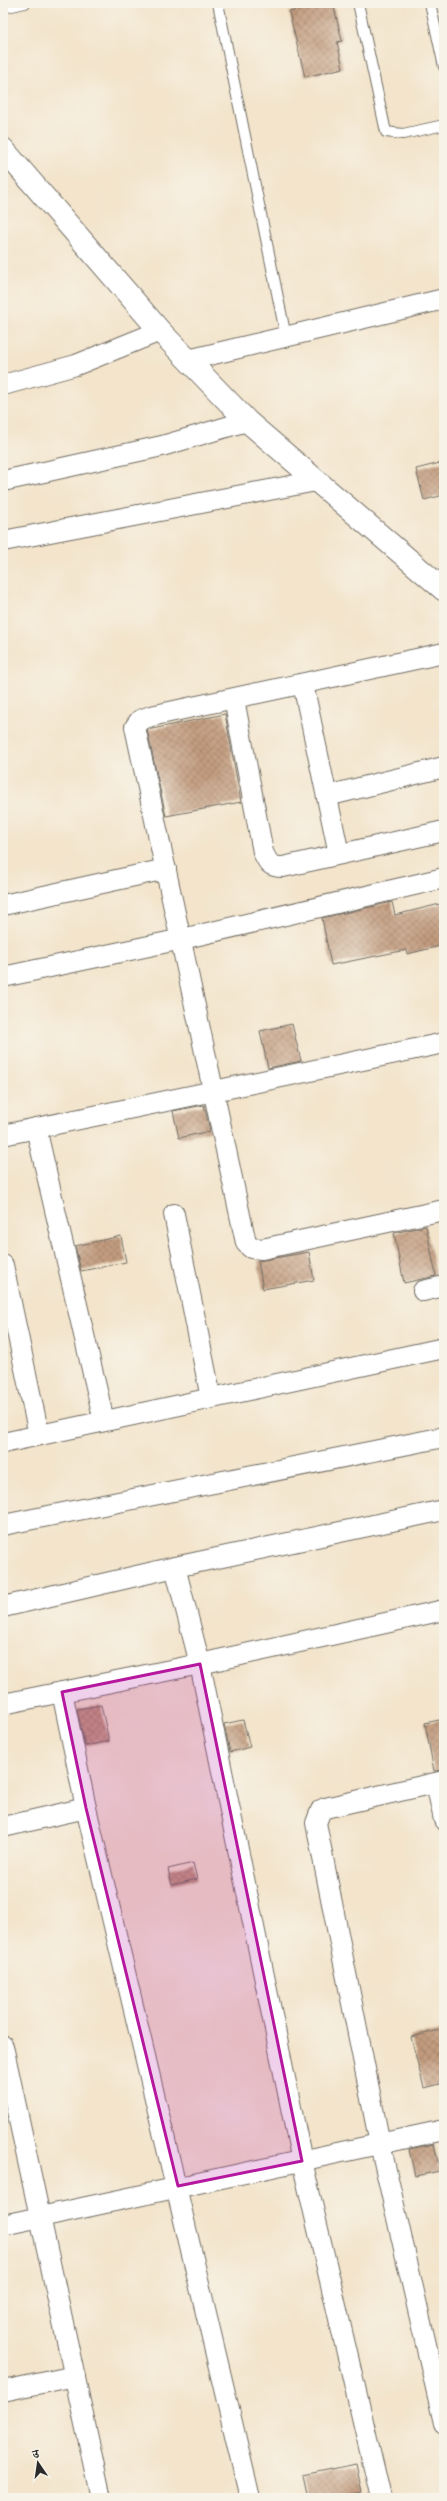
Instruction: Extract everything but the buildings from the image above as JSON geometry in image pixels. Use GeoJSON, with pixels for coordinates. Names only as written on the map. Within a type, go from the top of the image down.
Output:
{"type":"FeatureCollection","features":[{"type":"Feature","properties":{"kind":"street"},"geometry":{"type":"LineString","coordinates":[[3,149],[160,331],[247,421],[444,590]]}},
{"type":"Feature","properties":{"kind":"street"},"geometry":{"type":"LineString","coordinates":[[188,360],[444,299]]}},
{"type":"Feature","properties":{"kind":"street"},"geometry":{"type":"LineString","coordinates":[[3,385],[76,365],[160,331]]}},
{"type":"Feature","properties":{"kind":"street"},"geometry":{"type":"LineString","coordinates":[[3,481],[162,446],[247,421]]}},
{"type":"Feature","properties":{"kind":"street"},"geometry":{"type":"LineString","coordinates":[[3,542],[316,481]]}},
{"type":"Feature","properties":{"kind":"street"},"geometry":{"type":"LineString","coordinates":[[444,653],[152,716],[140,720],[135,727],[182,939],[243,1235],[246,1243],[251,1248],[262,1249],[444,1210]]}},
{"type":"Feature","properties":{"kind":"street"},"geometry":{"type":"LineString","coordinates":[[303,684],[339,854]]}},
{"type":"Feature","properties":{"kind":"street"},"geometry":{"type":"LineString","coordinates":[[234,699],[263,852],[268,862],[273,867],[283,867],[444,830]]}},
{"type":"Feature","properties":{"kind":"street"},"geometry":{"type":"LineString","coordinates":[[327,796],[444,767]]}},
{"type":"Feature","properties":{"kind":"street"},"geometry":{"type":"LineString","coordinates":[[3,905],[166,869]]}},
{"type":"Feature","properties":{"kind":"street"},"geometry":{"type":"LineString","coordinates":[[3,977],[182,939],[444,878]]}},
{"type":"Feature","properties":{"kind":"street"},"geometry":{"type":"LineString","coordinates":[[3,1135],[444,1043]]}},
{"type":"Feature","properties":{"kind":"street"},"geometry":{"type":"LineString","coordinates":[[36,1128],[104,1421]]}},
{"type":"Feature","properties":{"kind":"street"},"geometry":{"type":"LineString","coordinates":[[174,1214],[211,1398]]}},
{"type":"Feature","properties":{"kind":"street"},"geometry":{"type":"LineString","coordinates":[[3,1265],[39,1435]]}},
{"type":"Feature","properties":{"kind":"street"},"geometry":{"type":"LineString","coordinates":[[423,1291],[444,1286]]}},
{"type":"Feature","properties":{"kind":"street"},"geometry":{"type":"LineString","coordinates":[[3,1443],[444,1348]]}},
{"type":"Feature","properties":{"kind":"street"},"geometry":{"type":"LineString","coordinates":[[3,1525],[444,1438]]}},
{"type":"Feature","properties":{"kind":"street"},"geometry":{"type":"LineString","coordinates":[[3,1607],[175,1567],[444,1510]]}},
{"type":"Feature","properties":{"kind":"street"},"geometry":{"type":"LineString","coordinates":[[175,1567],[200,1664],[302,2161],[381,2498]]}},
{"type":"Feature","properties":{"kind":"street"},"geometry":{"type":"LineString","coordinates":[[3,1704],[200,1664],[444,1610]]}},
{"type":"Feature","properties":{"kind":"street"},"geometry":{"type":"LineString","coordinates":[[62,1692],[86,1808],[178,2186],[250,2498]]}},
{"type":"Feature","properties":{"kind":"street"},"geometry":{"type":"LineString","coordinates":[[444,1820],[440,1782],[325,1808],[318,1815],[316,1823],[380,2144],[444,2423]]}},
{"type":"Feature","properties":{"kind":"street"},"geometry":{"type":"LineString","coordinates":[[3,1827],[86,1808]]}},
{"type":"Feature","properties":{"kind":"street"},"geometry":{"type":"LineString","coordinates":[[3,2046],[101,2498]]}},
{"type":"Feature","properties":{"kind":"street"},"geometry":{"type":"LineString","coordinates":[[3,2225],[40,2218],[178,2186],[444,2130]]}},
{"type":"Feature","properties":{"kind":"street"},"geometry":{"type":"LineString","coordinates":[[3,2391],[75,2376]]}},
{"type":"Feature","properties":{"kind":"lane"},"geometry":{"type":"LineString","coordinates":[[3,8],[25,3]]}},
{"type":"Feature","properties":{"kind":"lane"},"geometry":{"type":"LineString","coordinates":[[218,3],[286,337]]}},
{"type":"Feature","properties":{"kind":"lane"},"geometry":{"type":"LineString","coordinates":[[358,3],[386,132],[402,134],[444,125]]}},
{"type":"Feature","properties":{"kind":"lane"},"geometry":{"type":"LineString","coordinates":[[430,3],[444,67]]}},
{"type":"Feature","properties":{"kind":"highlighted area"},"geometry":{"type":"Polygon","coordinates":[[[200,1664],[302,2161],[178,2186],[86,1808],[62,1692],[200,1664]]]}}]}
